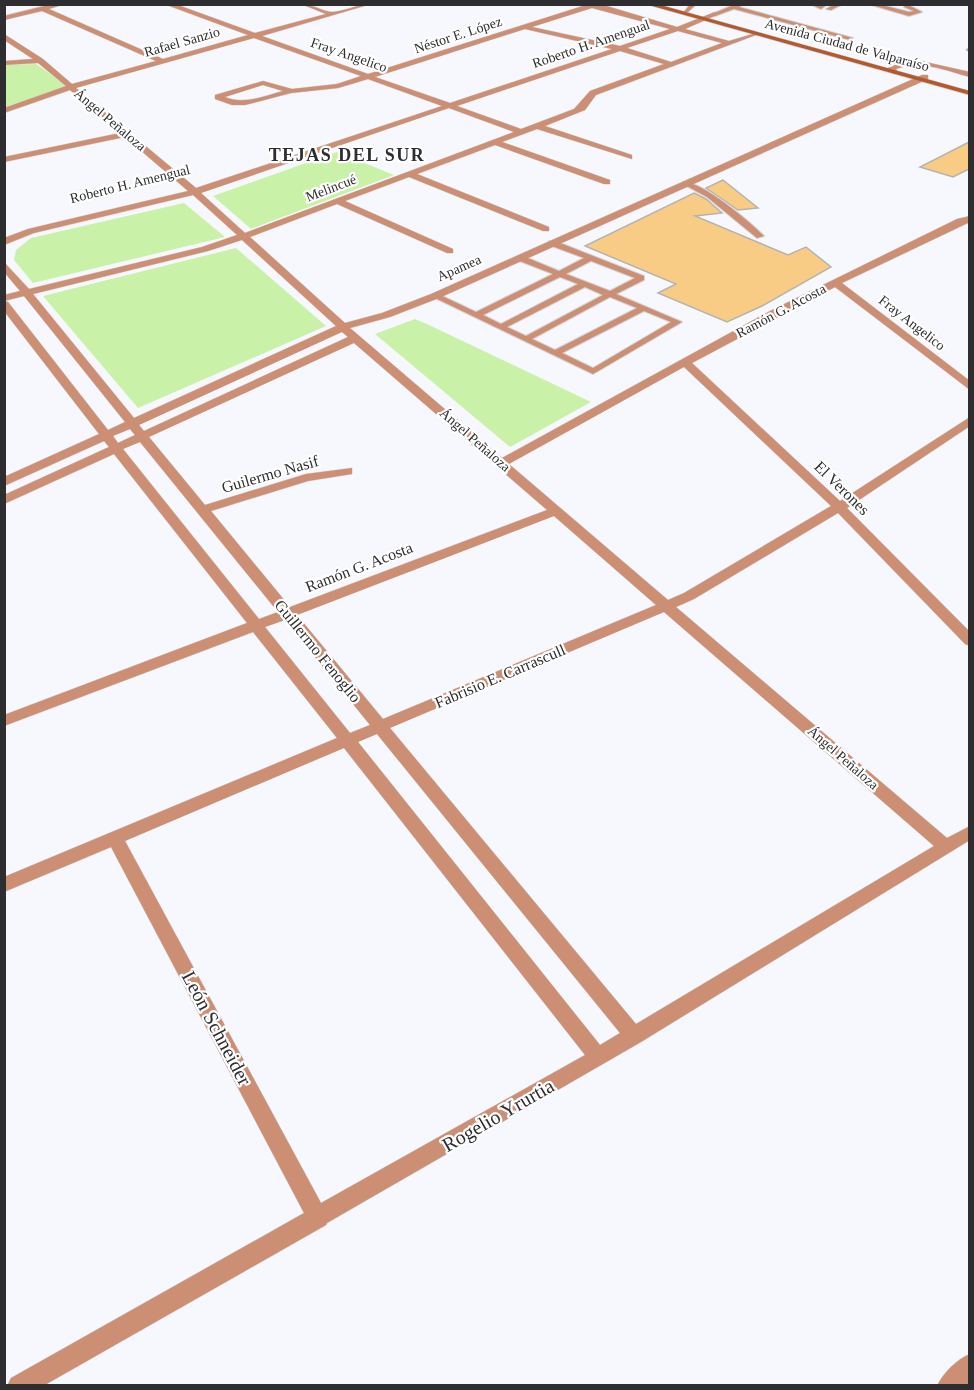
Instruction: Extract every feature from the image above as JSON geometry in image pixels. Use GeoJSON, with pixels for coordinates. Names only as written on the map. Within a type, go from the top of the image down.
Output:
{"type":"FeatureCollection","features":[{"type":"Feature","properties":{"kind":"main road","name":"Avenida Ciudad de Valparaíso"},"geometry":{"type":"LineString","coordinates":[[648,4],[701,16],[754,34],[893,70]]}},
{"type":"Feature","properties":{"kind":"main road","name":"Avenida Ciudad de Valparaíso"},"geometry":{"type":"LineString","coordinates":[[662,4],[969,91]]}},
{"type":"Feature","properties":{"kind":"street"},"geometry":{"type":"LineString","coordinates":[[4,18],[62,4]]}},
{"type":"Feature","properties":{"kind":"street","name":"Fray Angelico"},"geometry":{"type":"LineString","coordinates":[[167,4],[253,37],[522,132]]}},
{"type":"Feature","properties":{"kind":"street"},"geometry":{"type":"LineString","coordinates":[[304,4],[333,14]]}},
{"type":"Feature","properties":{"kind":"street","name":"Rafael Sanzio"},"geometry":{"type":"LineString","coordinates":[[4,111],[71,87],[368,4]]}},
{"type":"Feature","properties":{"kind":"street"},"geometry":{"type":"LineString","coordinates":[[694,4],[701,16]]}},
{"type":"Feature","properties":{"kind":"street"},"geometry":{"type":"LineString","coordinates":[[595,5],[729,43]]}},
{"type":"Feature","properties":{"kind":"street","name":"Néstor E. López"},"geometry":{"type":"LineString","coordinates":[[291,91],[263,83],[218,98],[232,103],[245,103],[291,91],[328,88],[595,5]]}},
{"type":"Feature","properties":{"kind":"street"},"geometry":{"type":"LineString","coordinates":[[43,9],[164,62]]}},
{"type":"Feature","properties":{"kind":"street","name":"Roberto H. Amengual"},"geometry":{"type":"LineString","coordinates":[[25,223],[190,189],[437,102],[701,16]]}},
{"type":"Feature","properties":{"kind":"street","name":"Roberto H. Amengual"},"geometry":{"type":"LineString","coordinates":[[5,242],[31,231],[190,189],[449,106],[678,29],[701,16]]}},
{"type":"Feature","properties":{"kind":"street"},"geometry":{"type":"LineString","coordinates":[[525,27],[619,48],[671,64]]}},
{"type":"Feature","properties":{"kind":"street","name":"Melincué"},"geometry":{"type":"LineString","coordinates":[[4,298],[205,249],[244,236],[522,132],[582,108],[593,93],[754,34]]}},
{"type":"Feature","properties":{"kind":"street","name":"Ángel Peñaloza"},"geometry":{"type":"LineString","coordinates":[[4,36],[40,61],[127,134],[244,236],[355,338],[945,846]]}},
{"type":"Feature","properties":{"kind":"street"},"geometry":{"type":"LineString","coordinates":[[4,63],[40,61]]}},
{"type":"Feature","properties":{"kind":"street"},"geometry":{"type":"LineString","coordinates":[[893,70],[916,62],[968,74]]}},
{"type":"Feature","properties":{"kind":"street"},"geometry":{"type":"LineString","coordinates":[[949,69],[966,64]]}},
{"type":"Feature","properties":{"kind":"street","name":"Apamea"},"geometry":{"type":"LineString","coordinates":[[4,482],[344,327],[386,315],[435,296],[922,78]]}},
{"type":"Feature","properties":{"kind":"street"},"geometry":{"type":"LineString","coordinates":[[537,126],[630,158]]}},
{"type":"Feature","properties":{"kind":"street"},"geometry":{"type":"LineString","coordinates":[[4,160],[127,134]]}},
{"type":"Feature","properties":{"kind":"street"},"geometry":{"type":"LineString","coordinates":[[495,142],[607,182]]}},
{"type":"Feature","properties":{"kind":"street"},"geometry":{"type":"LineString","coordinates":[[409,174],[546,229]]}},
{"type":"Feature","properties":{"kind":"street"},"geometry":{"type":"LineString","coordinates":[[337,201],[450,251]]}},
{"type":"Feature","properties":{"kind":"street","name":"Ramón G. Acosta"},"geometry":{"type":"LineString","coordinates":[[502,463],[774,313],[960,221],[969,219]]}},
{"type":"Feature","properties":{"kind":"street","name":"Guillermo Fenoglio"},"geometry":{"type":"LineString","coordinates":[[4,264],[141,436],[634,1036]]}},
{"type":"Feature","properties":{"kind":"street","name":"Fray Angelico"},"geometry":{"type":"LineString","coordinates":[[835,282],[969,387]]}},
{"type":"Feature","properties":{"kind":"street","name":"Guillermo Fenoglio"},"geometry":{"type":"LineString","coordinates":[[4,304],[346,741],[598,1057]]}},
{"type":"Feature","properties":{"kind":"street"},"geometry":{"type":"LineString","coordinates":[[4,500],[355,338]]}},
{"type":"Feature","properties":{"kind":"street","name":"El Verones"},"geometry":{"type":"LineString","coordinates":[[686,363],[839,507],[969,641]]}},
{"type":"Feature","properties":{"kind":"street","name":"Fabrisio E. Carrascull"},"geometry":{"type":"LineString","coordinates":[[4,885],[689,596],[839,507],[969,420]]}},
{"type":"Feature","properties":{"kind":"street"},"geometry":{"type":"LineString","coordinates":[[954,430],[969,438]]}},
{"type":"Feature","properties":{"kind":"street","name":"Guilermo Nasif"},"geometry":{"type":"LineString","coordinates":[[202,510],[306,478],[348,471]]}},
{"type":"Feature","properties":{"kind":"street","name":"Ramón G. Acosta"},"geometry":{"type":"LineString","coordinates":[[4,721],[557,511]]}},
{"type":"Feature","properties":{"kind":"street","name":"Rogelio Yrurtia"},"geometry":{"type":"LineString","coordinates":[[19,1386],[598,1057],[969,832]]}},
{"type":"Feature","properties":{"kind":"street","name":"León Schneider"},"geometry":{"type":"LineString","coordinates":[[116,838],[318,1218]]}},
{"type":"Feature","properties":{"kind":"street"},"geometry":{"type":"LineString","coordinates":[[949,1386],[969,1365]]}},
{"type":"Feature","properties":{"kind":"lane"},"geometry":{"type":"LineString","coordinates":[[701,16],[742,4]]}},
{"type":"Feature","properties":{"kind":"lane"},"geometry":{"type":"LineString","coordinates":[[812,4],[820,7],[841,4]]}},
{"type":"Feature","properties":{"kind":"lane"},"geometry":{"type":"LineString","coordinates":[[870,4],[909,14],[919,12],[906,6]]}},
{"type":"Feature","properties":{"kind":"lane"},"geometry":{"type":"LineString","coordinates":[[734,7],[850,38]]}},
{"type":"Feature","properties":{"kind":"lane"},"geometry":{"type":"LineString","coordinates":[[685,183],[710,195],[760,236]]}},
{"type":"Feature","properties":{"kind":"lane"},"geometry":{"type":"LineString","coordinates":[[526,339],[641,278],[552,243]]}},
{"type":"Feature","properties":{"kind":"lane"},"geometry":{"type":"LineString","coordinates":[[435,296],[593,371],[678,321],[520,258]]}},
{"type":"Feature","properties":{"kind":"lane"},"geometry":{"type":"LineString","coordinates":[[477,315],[591,258]]}},
{"type":"Feature","properties":{"kind":"lane"},"geometry":{"type":"LineString","coordinates":[[501,327],[585,284]]}},
{"type":"Feature","properties":{"kind":"lane"},"geometry":{"type":"LineString","coordinates":[[556,353],[643,308]]}},
{"type":"Feature","properties":{"kind":"green space"},"geometry":{"type":"Polygon","coordinates":[[[36,64],[68,86],[5,108],[4,65],[36,64]]]}},
{"type":"Feature","properties":{"kind":"green space"},"geometry":{"type":"Polygon","coordinates":[[[337,152],[394,175],[251,229],[213,196],[337,152]]]}},
{"type":"Feature","properties":{"kind":"green space"},"geometry":{"type":"Polygon","coordinates":[[[184,203],[225,237],[33,283],[14,260],[16,250],[31,238],[184,203]]]}},
{"type":"Feature","properties":{"kind":"green space"},"geometry":{"type":"Polygon","coordinates":[[[236,248],[326,326],[138,408],[43,296],[236,248]]]}},
{"type":"Feature","properties":{"kind":"green space"},"geometry":{"type":"Polygon","coordinates":[[[415,319],[591,402],[510,447],[375,334],[415,319]]]}},
{"type":"Feature","properties":{"kind":"building"},"geometry":{"type":"Polygon","coordinates":[[[969,142],[969,169],[953,177],[920,167],[969,142]]]}},
{"type":"Feature","properties":{"kind":"building"},"geometry":{"type":"Polygon","coordinates":[[[723,180],[758,208],[738,210],[706,188],[723,180]]]}},
{"type":"Feature","properties":{"kind":"building"},"geometry":{"type":"Polygon","coordinates":[[[694,193],[706,199],[722,213],[695,216],[788,255],[806,247],[831,267],[762,306],[727,322],[658,293],[676,284],[585,246],[694,193]]]}},
{"type":"Feature","properties":{"kind":"district","name":"TEJAS DEL SUR"},"geometry":{"type":"Point","coordinates":[347,155]}}]}
